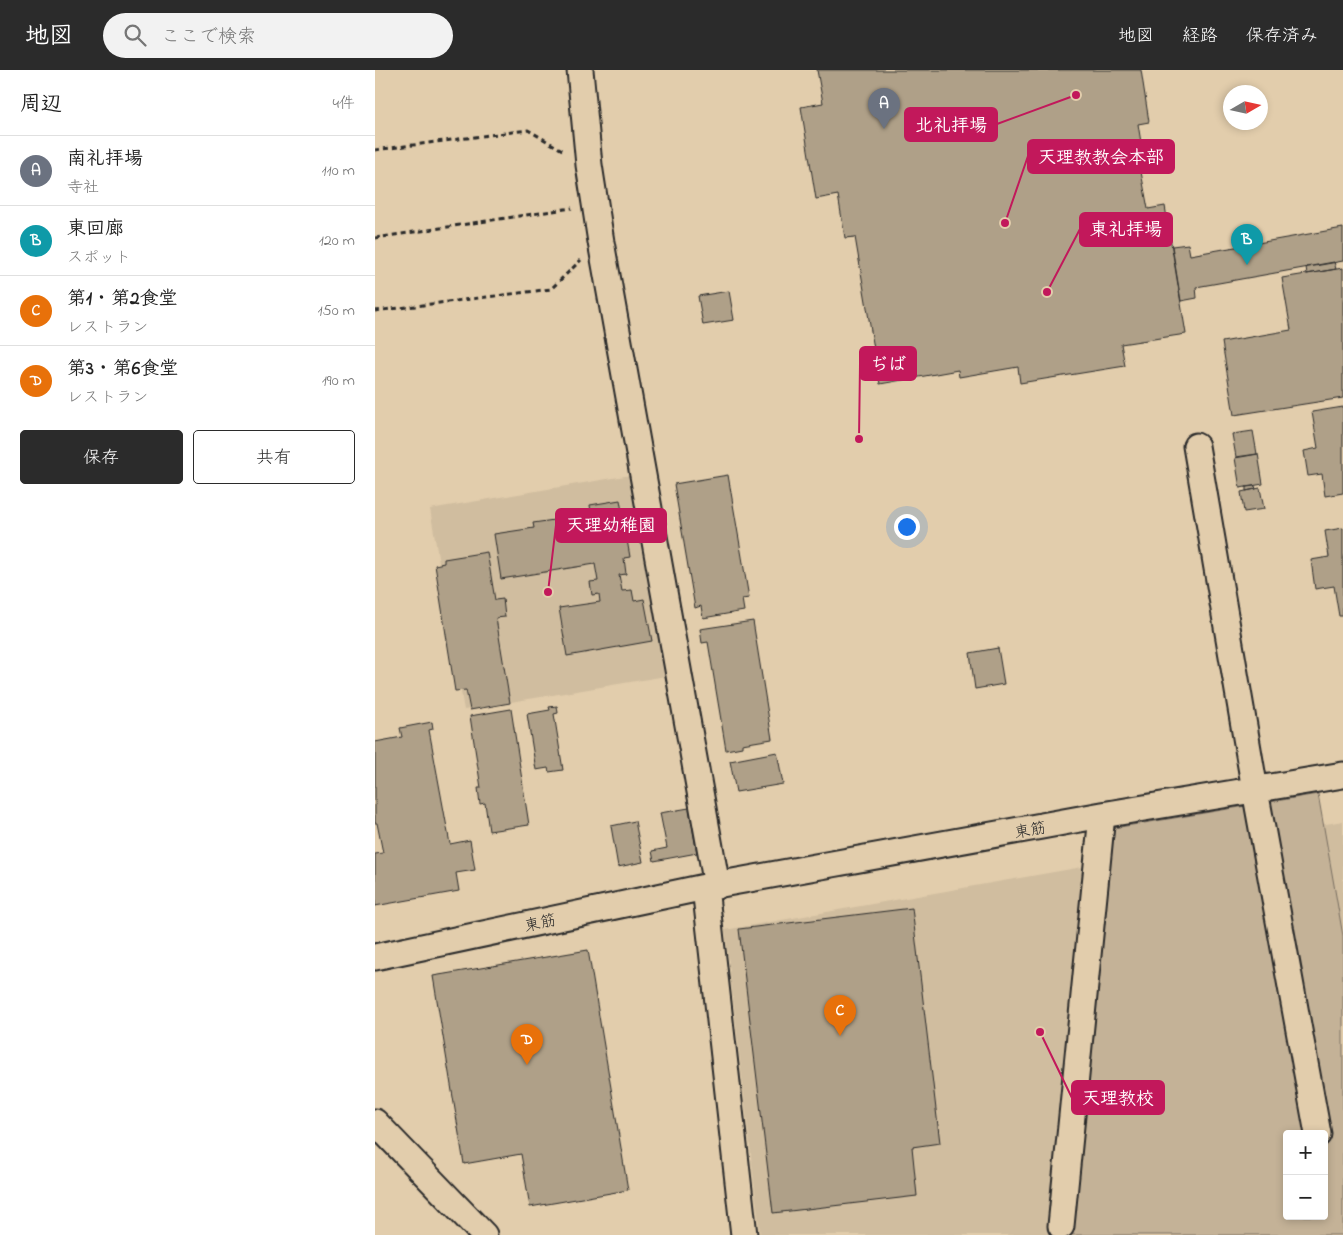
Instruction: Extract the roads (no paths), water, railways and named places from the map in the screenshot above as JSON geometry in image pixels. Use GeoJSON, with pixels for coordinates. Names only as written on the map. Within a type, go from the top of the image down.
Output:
{"type":"FeatureCollection","features":[{"type":"Feature","properties":{"kind":"street"},"geometry":{"type":"LineString","coordinates":[[580,70],[595,205],[711,887],[744,1235]]}},
{"type":"Feature","properties":{"kind":"street"},"geometry":{"type":"LineString","coordinates":[[1196,446],[1255,790],[1317,1130]]}},
{"type":"Feature","properties":{"kind":"street","name":"東筋"},"geometry":{"type":"LineString","coordinates":[[375,957],[711,887],[1102,816],[1343,775]]}},
{"type":"Feature","properties":{"kind":"street"},"geometry":{"type":"LineString","coordinates":[[1061,1226],[1102,816]]}},
{"type":"Feature","properties":{"kind":"street"},"geometry":{"type":"LineString","coordinates":[[375,1122],[484,1235]]}},
{"type":"Feature","properties":{"kind":"place","name":"北礼拝場"},"geometry":{"type":"Point","coordinates":[1076,95]}},
{"type":"Feature","properties":{"kind":"place","name":"南礼拝場"},"geometry":{"type":"Point","coordinates":[884,129]}},
{"type":"Feature","properties":{"kind":"place","name":"天理教教会本部"},"geometry":{"type":"Point","coordinates":[1005,223]}},
{"type":"Feature","properties":{"kind":"place","name":"東回廊"},"geometry":{"type":"Point","coordinates":[1247,265]}},
{"type":"Feature","properties":{"kind":"place","name":"東礼拝場"},"geometry":{"type":"Point","coordinates":[1047,292]}},
{"type":"Feature","properties":{"kind":"place","name":"ぢば"},"geometry":{"type":"Point","coordinates":[859,439]}},
{"type":"Feature","properties":{"kind":"place","name":"天理幼稚園"},"geometry":{"type":"Point","coordinates":[548,592]}},
{"type":"Feature","properties":{"kind":"place","name":"天理教校"},"geometry":{"type":"Point","coordinates":[1040,1032]}},
{"type":"Feature","properties":{"kind":"place","name":"第1・第2食堂"},"geometry":{"type":"Point","coordinates":[840,1036]}},
{"type":"Feature","properties":{"kind":"place","name":"第3・第6食堂"},"geometry":{"type":"Point","coordinates":[527,1065]}}]}
